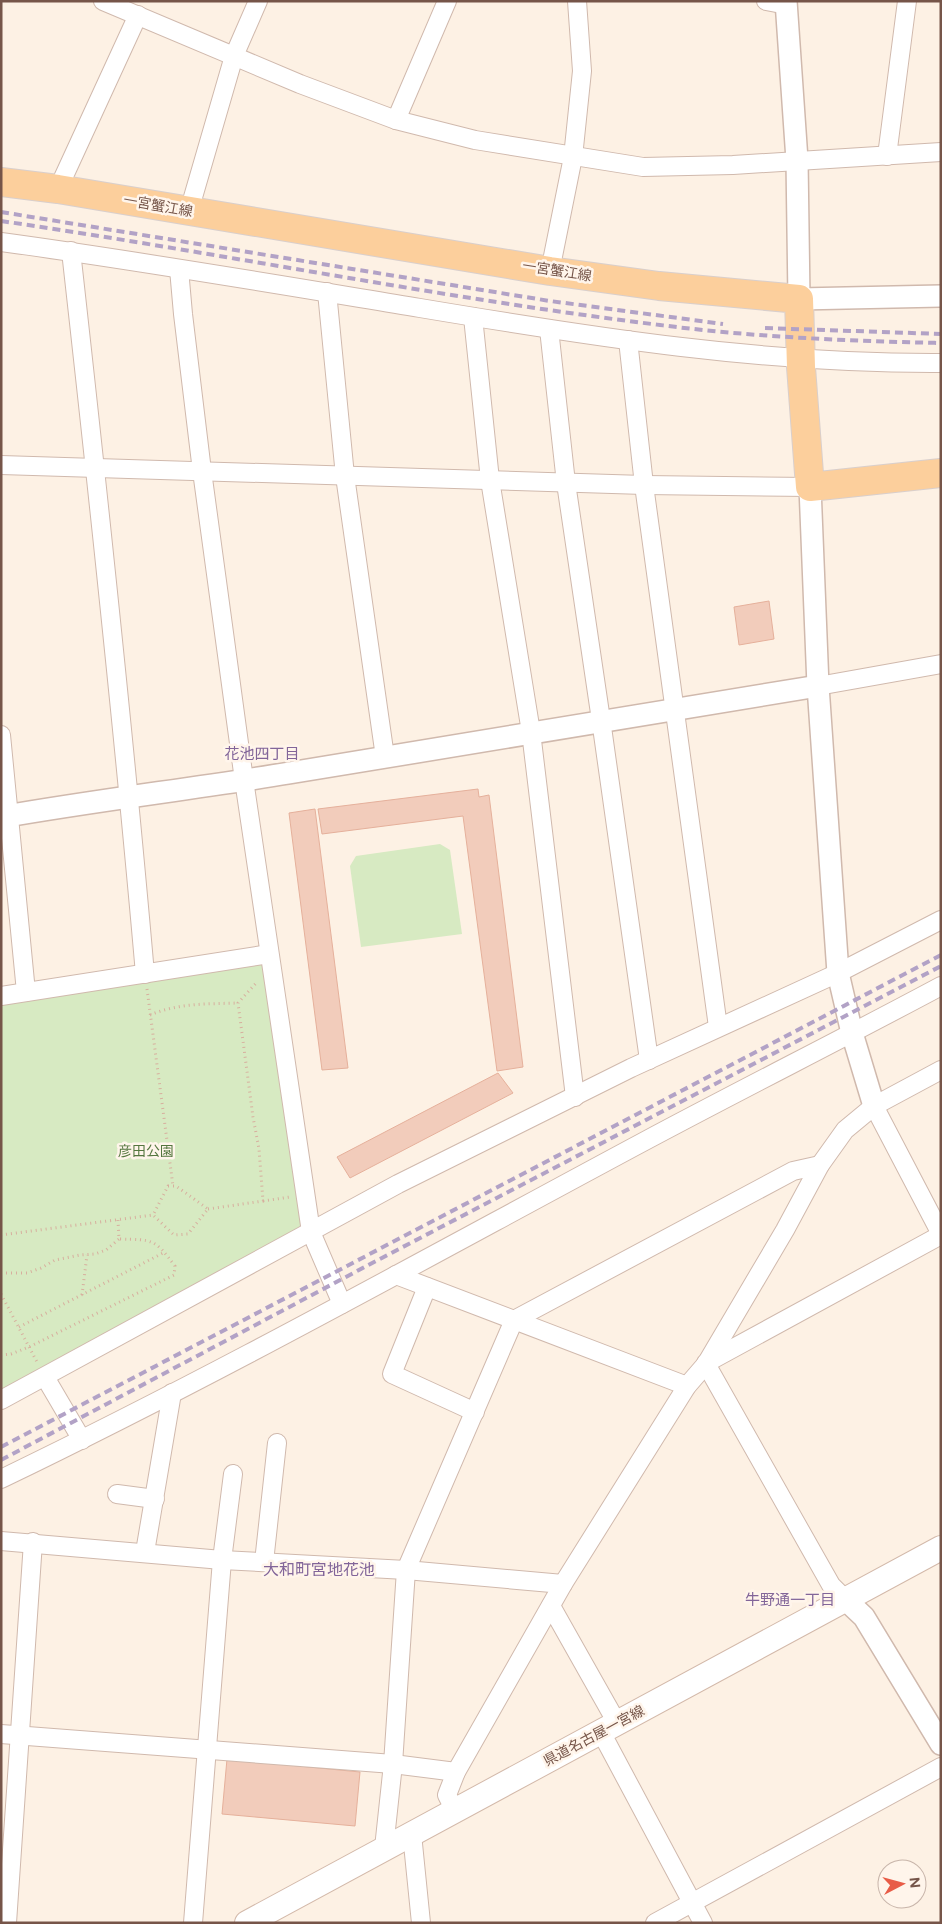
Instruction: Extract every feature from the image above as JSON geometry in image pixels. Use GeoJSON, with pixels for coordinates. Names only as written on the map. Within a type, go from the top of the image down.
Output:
{"type":"FeatureCollection","features":[{"type":"Feature","properties":{"kind":"main road","name":"一宮蟹江線"},"geometry":{"type":"LineString","coordinates":[[1,182],[58,189],[550,271],[659,286],[799,299]]}},
{"type":"Feature","properties":{"kind":"main road"},"geometry":{"type":"LineString","coordinates":[[799,299],[810,488],[941,473]]}},
{"type":"Feature","properties":{"kind":"main road","name":"県道名古屋一宮線"},"geometry":{"type":"LineString","coordinates":[[247,1923],[941,1548]]}},
{"type":"Feature","properties":{"kind":"street"},"geometry":{"type":"LineString","coordinates":[[103,1],[300,84],[396,120],[475,140],[643,167],[733,165],[941,152]]}},
{"type":"Feature","properties":{"kind":"street"},"geometry":{"type":"LineString","coordinates":[[189,212],[234,56],[258,1]]}},
{"type":"Feature","properties":{"kind":"street"},"geometry":{"type":"LineString","coordinates":[[396,120],[447,1]]}},
{"type":"Feature","properties":{"kind":"street"},"geometry":{"type":"LineString","coordinates":[[550,271],[572,157],[582,71],[577,1]]}},
{"type":"Feature","properties":{"kind":"street"},"geometry":{"type":"LineString","coordinates":[[766,1],[787,3],[797,160],[799,299],[941,296]]}},
{"type":"Feature","properties":{"kind":"street"},"geometry":{"type":"LineString","coordinates":[[887,156],[907,1]]}},
{"type":"Feature","properties":{"kind":"street"},"geometry":{"type":"LineString","coordinates":[[58,189],[138,16]]}},
{"type":"Feature","properties":{"kind":"street"},"geometry":{"type":"LineString","coordinates":[[1,242],[71,251],[473,317],[628,340],[801,358],[874,363],[941,363]]}},
{"type":"Feature","properties":{"kind":"street"},"geometry":{"type":"LineString","coordinates":[[71,251],[130,796],[145,974]]}},
{"type":"Feature","properties":{"kind":"street"},"geometry":{"type":"LineString","coordinates":[[180,269],[183,314],[202,471],[244,780],[305,1195],[311,1232],[342,1304]]}},
{"type":"Feature","properties":{"kind":"street"},"geometry":{"type":"LineString","coordinates":[[326,292],[345,476],[385,757]]}},
{"type":"Feature","properties":{"kind":"street"},"geometry":{"type":"LineString","coordinates":[[473,317],[490,480],[531,732],[575,1096]]}},
{"type":"Feature","properties":{"kind":"street"},"geometry":{"type":"LineString","coordinates":[[549,329],[566,483],[602,720],[649,1060]]}},
{"type":"Feature","properties":{"kind":"street"},"geometry":{"type":"LineString","coordinates":[[628,340],[644,485],[718,1027]]}},
{"type":"Feature","properties":{"kind":"street"},"geometry":{"type":"LineString","coordinates":[[1,465],[566,483],[810,488],[818,686],[838,973],[852,1033],[874,1106],[941,1234],[706,1364]]}},
{"type":"Feature","properties":{"kind":"street"},"geometry":{"type":"LineString","coordinates":[[6,816],[244,780],[818,686],[941,664]]}},
{"type":"Feature","properties":{"kind":"street"},"geometry":{"type":"LineString","coordinates":[[1,735],[6,816],[26,992]]}},
{"type":"Feature","properties":{"kind":"street"},"geometry":{"type":"LineString","coordinates":[[1,1400],[398,1184],[649,1060],[838,973],[941,920]]}},
{"type":"Feature","properties":{"kind":"street"},"geometry":{"type":"LineString","coordinates":[[1,996],[145,974],[270,961]]}},
{"type":"Feature","properties":{"kind":"street"},"geometry":{"type":"LineString","coordinates":[[1,1479],[82,1440],[342,1304],[646,1140],[941,986]]}},
{"type":"Feature","properties":{"kind":"street"},"geometry":{"type":"LineString","coordinates":[[455,1811],[447,1795],[456,1772],[563,1584],[687,1386],[706,1364],[785,1230],[820,1165],[845,1130],[874,1106],[941,1070]]}},
{"type":"Feature","properties":{"kind":"street"},"geometry":{"type":"LineString","coordinates":[[384,1848],[393,1764],[406,1570],[514,1320],[794,1171],[820,1165]]}},
{"type":"Feature","properties":{"kind":"street"},"geometry":{"type":"LineString","coordinates":[[396,1275],[687,1386]]}},
{"type":"Feature","properties":{"kind":"street"},"geometry":{"type":"LineString","coordinates":[[427,1287],[392,1374],[474,1412]]}},
{"type":"Feature","properties":{"kind":"street"},"geometry":{"type":"LineString","coordinates":[[706,1364],[831,1585],[864,1617],[941,1744]]}},
{"type":"Feature","properties":{"kind":"street"},"geometry":{"type":"LineString","coordinates":[[45,1377],[82,1440]]}},
{"type":"Feature","properties":{"kind":"street"},"geometry":{"type":"LineString","coordinates":[[145,1552],[172,1393]]}},
{"type":"Feature","properties":{"kind":"street"},"geometry":{"type":"LineString","coordinates":[[264,1562],[278,1443]]}},
{"type":"Feature","properties":{"kind":"street"},"geometry":{"type":"LineString","coordinates":[[193,1923],[222,1560],[233,1474]]}},
{"type":"Feature","properties":{"kind":"street"},"geometry":{"type":"LineString","coordinates":[[117,1494],[155,1499]]}},
{"type":"Feature","properties":{"kind":"street"},"geometry":{"type":"LineString","coordinates":[[1,1541],[33,1542],[222,1560],[406,1570],[563,1584]]}},
{"type":"Feature","properties":{"kind":"street"},"geometry":{"type":"LineString","coordinates":[[7,1923],[33,1542]]}},
{"type":"Feature","properties":{"kind":"street"},"geometry":{"type":"LineString","coordinates":[[551,1606],[703,1923]]}},
{"type":"Feature","properties":{"kind":"street"},"geometry":{"type":"LineString","coordinates":[[1,1734],[393,1764],[456,1772]]}},
{"type":"Feature","properties":{"kind":"street"},"geometry":{"type":"LineString","coordinates":[[665,1920],[941,1767]]}},
{"type":"Feature","properties":{"kind":"street"},"geometry":{"type":"LineString","coordinates":[[412,1834],[420,1923]]}},
{"type":"Feature","properties":{"kind":"path"},"geometry":{"type":"LineString","coordinates":[[263,1201],[259,1149],[238,1003],[270,961]]}},
{"type":"Feature","properties":{"kind":"path"},"geometry":{"type":"LineString","coordinates":[[145,974],[173,1186]]}},
{"type":"Feature","properties":{"kind":"path"},"geometry":{"type":"LineString","coordinates":[[150,1015],[166,1008],[201,1004],[238,1003]]}},
{"type":"Feature","properties":{"kind":"path"},"geometry":{"type":"LineString","coordinates":[[153,1215],[168,1186],[176,1186],[208,1209]]}},
{"type":"Feature","properties":{"kind":"path"},"geometry":{"type":"LineString","coordinates":[[153,1215],[174,1235],[188,1234],[208,1209],[305,1195]]}},
{"type":"Feature","properties":{"kind":"path"},"geometry":{"type":"LineString","coordinates":[[1,1235],[153,1215]]}},
{"type":"Feature","properties":{"kind":"path"},"geometry":{"type":"LineString","coordinates":[[118,1220],[118,1239]]}},
{"type":"Feature","properties":{"kind":"path"},"geometry":{"type":"LineString","coordinates":[[1,1273],[27,1273],[55,1260],[106,1250],[118,1239],[153,1241],[165,1252],[175,1266],[174,1275],[29,1347],[11,1354],[1,1354]]}},
{"type":"Feature","properties":{"kind":"path"},"geometry":{"type":"LineString","coordinates":[[19,1327],[165,1252]]}},
{"type":"Feature","properties":{"kind":"path"},"geometry":{"type":"LineString","coordinates":[[82,1295],[87,1254]]}},
{"type":"Feature","properties":{"kind":"path"},"geometry":{"type":"LineString","coordinates":[[1,1294],[45,1377]]}},
{"type":"Feature","properties":{"kind":"green space"},"geometry":{"type":"Polygon","coordinates":[[[440,844],[450,850],[462,934],[361,947],[350,866],[356,856],[440,844]]]}},
{"type":"Feature","properties":{"kind":"green space","name":"彦田公園"},"geometry":{"type":"Polygon","coordinates":[[[268,957],[305,1227],[1,1394],[1,991],[268,957]]]}},
{"type":"Feature","properties":{"kind":"building"},"geometry":{"type":"Polygon","coordinates":[[[769,601],[774,639],[739,645],[734,607],[769,601]]]}},
{"type":"Feature","properties":{"kind":"building"},"geometry":{"type":"Polygon","coordinates":[[[478,789],[479,797],[489,795],[523,1067],[497,1071],[463,816],[322,834],[318,809],[478,789]]]}},
{"type":"Feature","properties":{"kind":"building"},"geometry":{"type":"Polygon","coordinates":[[[315,809],[348,1068],[322,1070],[289,813],[315,809]]]}},
{"type":"Feature","properties":{"kind":"building"},"geometry":{"type":"Polygon","coordinates":[[[498,1073],[513,1093],[350,1178],[337,1157],[498,1073]]]}},
{"type":"Feature","properties":{"kind":"building"},"geometry":{"type":"Polygon","coordinates":[[[227,1759],[360,1772],[355,1826],[222,1814],[227,1759]]]}},
{"type":"Feature","properties":{"kind":"railway"},"geometry":{"type":"LineString","coordinates":[[1,212],[550,301],[723,324]]}},
{"type":"Feature","properties":{"kind":"railway"},"geometry":{"type":"LineString","coordinates":[[1,221],[495,302],[660,325],[800,338],[941,343]]}},
{"type":"Feature","properties":{"kind":"railway"},"geometry":{"type":"LineString","coordinates":[[765,328],[941,334]]}},
{"type":"Feature","properties":{"kind":"railway"},"geometry":{"type":"LineString","coordinates":[[1,1447],[941,955]]}},
{"type":"Feature","properties":{"kind":"railway"},"geometry":{"type":"LineString","coordinates":[[1,1460],[376,1261],[941,966]]}},
{"type":"Feature","properties":{"kind":"district","name":"花池四丁目"},"geometry":{"type":"Point","coordinates":[262,754]}},
{"type":"Feature","properties":{"kind":"district","name":"大和町宮地花池"},"geometry":{"type":"Point","coordinates":[319,1569]}},
{"type":"Feature","properties":{"kind":"district","name":"牛野通一丁目"},"geometry":{"type":"Point","coordinates":[790,1600]}}]}
